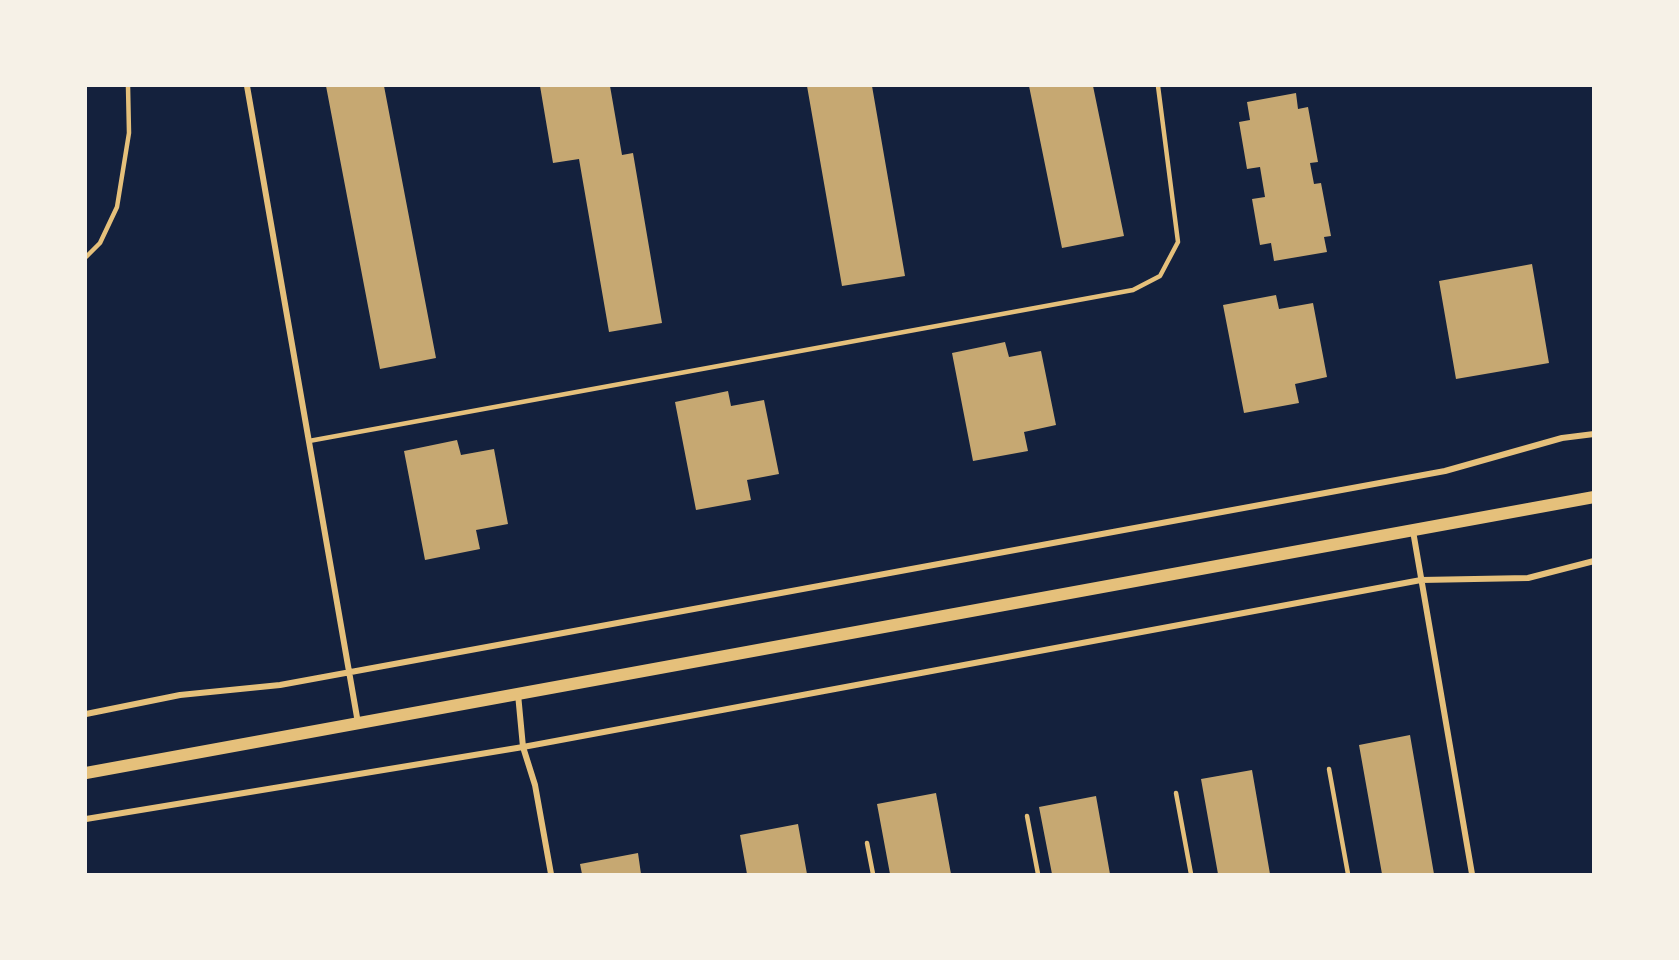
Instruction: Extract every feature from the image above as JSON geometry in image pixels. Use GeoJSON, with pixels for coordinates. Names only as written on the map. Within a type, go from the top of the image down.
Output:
{"type":"FeatureCollection","features":[{"type":"Feature","properties":{"kind":"main road"},"geometry":{"type":"LineString","coordinates":[[86,772],[1593,497]]}},
{"type":"Feature","properties":{"kind":"street"},"geometry":{"type":"LineString","coordinates":[[247,86],[358,723]]}},
{"type":"Feature","properties":{"kind":"street"},"geometry":{"type":"LineString","coordinates":[[86,714],[180,695],[280,686],[1445,471],[1562,438],[1593,434]]}},
{"type":"Feature","properties":{"kind":"street"},"geometry":{"type":"LineString","coordinates":[[1413,531],[1472,874]]}},
{"type":"Feature","properties":{"kind":"street"},"geometry":{"type":"LineString","coordinates":[[86,819],[523,747],[1421,580],[1528,578],[1593,561]]}},
{"type":"Feature","properties":{"kind":"street"},"geometry":{"type":"LineString","coordinates":[[518,694],[523,747],[535,785],[551,874]]}},
{"type":"Feature","properties":{"kind":"lane"},"geometry":{"type":"LineString","coordinates":[[86,257],[100,243],[117,207],[129,134],[128,86]]}},
{"type":"Feature","properties":{"kind":"lane"},"geometry":{"type":"LineString","coordinates":[[309,441],[1133,290],[1160,276],[1178,242],[1158,86]]}},
{"type":"Feature","properties":{"kind":"lane"},"geometry":{"type":"LineString","coordinates":[[1329,769],[1348,874]]}},
{"type":"Feature","properties":{"kind":"lane"},"geometry":{"type":"LineString","coordinates":[[1176,793],[1191,874]]}},
{"type":"Feature","properties":{"kind":"lane"},"geometry":{"type":"LineString","coordinates":[[1028,816],[1038,874]]}},
{"type":"Feature","properties":{"kind":"lane"},"geometry":{"type":"LineString","coordinates":[[867,843],[873,874]]}},
{"type":"Feature","properties":{"kind":"building"},"geometry":{"type":"Polygon","coordinates":[[[326,86],[384,86],[436,358],[380,369],[326,86]]]}},
{"type":"Feature","properties":{"kind":"building"},"geometry":{"type":"Polygon","coordinates":[[[540,86],[610,86],[622,155],[633,153],[662,323],[609,332],[579,159],[553,163],[540,86]]]}},
{"type":"Feature","properties":{"kind":"building"},"geometry":{"type":"Polygon","coordinates":[[[807,86],[872,86],[905,276],[842,286],[807,86]]]}},
{"type":"Feature","properties":{"kind":"building"},"geometry":{"type":"Polygon","coordinates":[[[1029,86],[1093,86],[1124,236],[1062,248],[1029,86]]]}},
{"type":"Feature","properties":{"kind":"building"},"geometry":{"type":"Polygon","coordinates":[[[1296,93],[1298,109],[1308,107],[1318,162],[1310,163],[1314,184],[1321,183],[1331,236],[1324,237],[1327,252],[1274,261],[1271,243],[1260,245],[1252,199],[1265,197],[1260,167],[1247,169],[1239,122],[1250,120],[1247,102],[1296,93]]]}},
{"type":"Feature","properties":{"kind":"building"},"geometry":{"type":"Polygon","coordinates":[[[1532,264],[1549,363],[1456,379],[1439,281],[1532,264]]]}},
{"type":"Feature","properties":{"kind":"building"},"geometry":{"type":"Polygon","coordinates":[[[1276,295],[1279,309],[1313,303],[1327,377],[1295,384],[1299,403],[1244,413],[1223,305],[1276,295]]]}},
{"type":"Feature","properties":{"kind":"building"},"geometry":{"type":"Polygon","coordinates":[[[1005,342],[1009,357],[1041,351],[1056,425],[1024,432],[1028,451],[973,461],[952,353],[1005,342]]]}},
{"type":"Feature","properties":{"kind":"building"},"geometry":{"type":"Polygon","coordinates":[[[728,391],[731,406],[764,400],[779,474],[747,480],[751,500],[696,510],[675,402],[728,391]]]}},
{"type":"Feature","properties":{"kind":"building"},"geometry":{"type":"Polygon","coordinates":[[[457,440],[461,455],[494,449],[508,524],[476,530],[480,549],[425,560],[404,451],[457,440]]]}},
{"type":"Feature","properties":{"kind":"building"},"geometry":{"type":"Polygon","coordinates":[[[1410,735],[1434,874],[1382,874],[1359,745],[1410,735]]]}},
{"type":"Feature","properties":{"kind":"building"},"geometry":{"type":"Polygon","coordinates":[[[1252,770],[1270,874],[1218,874],[1201,779],[1252,770]]]}},
{"type":"Feature","properties":{"kind":"building"},"geometry":{"type":"Polygon","coordinates":[[[936,793],[951,874],[890,874],[877,804],[936,793]]]}},
{"type":"Feature","properties":{"kind":"building"},"geometry":{"type":"Polygon","coordinates":[[[1096,796],[1110,874],[1052,874],[1039,807],[1096,796]]]}},
{"type":"Feature","properties":{"kind":"building"},"geometry":{"type":"Polygon","coordinates":[[[798,824],[807,874],[747,874],[740,835],[798,824]]]}},
{"type":"Feature","properties":{"kind":"building"},"geometry":{"type":"Polygon","coordinates":[[[638,853],[641,874],[582,874],[580,864],[638,853]]]}}]}
